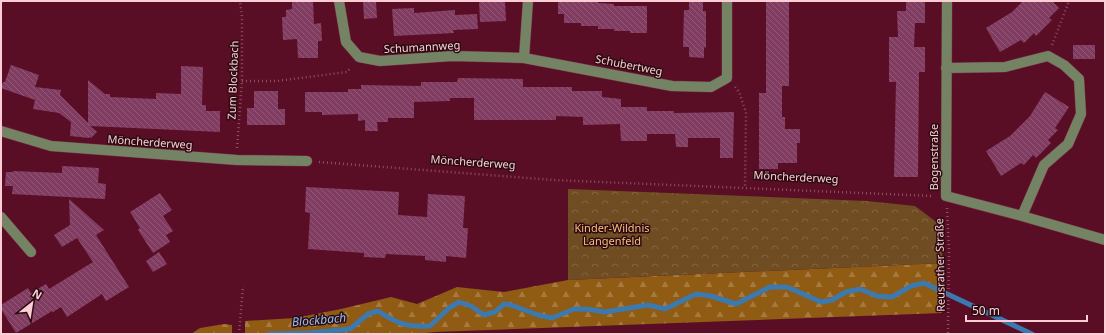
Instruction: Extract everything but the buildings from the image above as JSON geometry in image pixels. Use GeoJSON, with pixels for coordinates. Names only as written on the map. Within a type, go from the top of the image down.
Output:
{"type":"FeatureCollection","features":[{"type":"Feature","properties":{"kind":"street"},"geometry":{"type":"LineString","coordinates":[[339,1],[346,42],[359,57]]}},
{"type":"Feature","properties":{"kind":"street"},"geometry":{"type":"LineString","coordinates":[[524,58],[528,1]]}},
{"type":"Feature","properties":{"kind":"street"},"geometry":{"type":"LineString","coordinates":[[727,1],[727,78]]}},
{"type":"Feature","properties":{"kind":"street","name":"Bogenstraße"},"geometry":{"type":"LineString","coordinates":[[948,1],[946,68],[946,196],[1105,240]]}},
{"type":"Feature","properties":{"kind":"street","name":"Schumannweg"},"geometry":{"type":"LineString","coordinates":[[359,57],[380,61],[452,56],[524,58]]}},
{"type":"Feature","properties":{"kind":"street"},"geometry":{"type":"LineString","coordinates":[[946,68],[1005,67],[1048,56],[1064,65],[1079,79],[1081,114],[1068,144],[1044,165],[1022,216]]}},
{"type":"Feature","properties":{"kind":"street","name":"Schubertweg"},"geometry":{"type":"LineString","coordinates":[[524,58],[672,86],[711,87],[727,78]]}},
{"type":"Feature","properties":{"kind":"street","name":"Möncherderweg"},"geometry":{"type":"LineString","coordinates":[[1,131],[51,146],[237,160],[307,162]]}},
{"type":"Feature","properties":{"kind":"street"},"geometry":{"type":"LineString","coordinates":[[2,221],[31,252]]}},
{"type":"Feature","properties":{"kind":"path","name":"Zum Blockbach"},"geometry":{"type":"LineString","coordinates":[[237,160],[242,81],[242,18],[240,1]]}},
{"type":"Feature","properties":{"kind":"path"},"geometry":{"type":"LineString","coordinates":[[1048,56],[1069,1]]}},
{"type":"Feature","properties":{"kind":"path"},"geometry":{"type":"LineString","coordinates":[[242,81],[277,81],[347,72],[359,57]]}},
{"type":"Feature","properties":{"kind":"path"},"geometry":{"type":"LineString","coordinates":[[727,78],[739,92],[746,112],[745,187]]}},
{"type":"Feature","properties":{"kind":"path","name":"Möncherderweg"},"geometry":{"type":"LineString","coordinates":[[307,162],[554,180],[946,196]]}},
{"type":"Feature","properties":{"kind":"path","name":"Reusrather Straße"},"geometry":{"type":"LineString","coordinates":[[946,196],[949,249],[948,334]]}},
{"type":"Feature","properties":{"kind":"path"},"geometry":{"type":"LineString","coordinates":[[240,334],[243,286]]}},
{"type":"Feature","properties":{"kind":"green space","name":"Kinder-Wildnis Langenfeld"},"geometry":{"type":"Polygon","coordinates":[[[568,189],[867,201],[915,206],[939,224],[943,263],[568,280],[568,189]]]}},
{"type":"Feature","properties":{"kind":"green space"},"geometry":{"type":"Polygon","coordinates":[[[943,263],[945,289],[942,313],[435,332],[415,334],[245,334],[245,321],[295,318],[391,297],[417,304],[457,287],[504,292],[568,280],[943,263]]]}},
{"type":"Feature","properties":{"kind":"green space"},"geometry":{"type":"Polygon","coordinates":[[[224,324],[232,325],[232,334],[191,334],[200,328],[224,324]]]}},
{"type":"Feature","properties":{"kind":"waterway","name":"Blockbach"},"geometry":{"type":"LineString","coordinates":[[268,334],[309,333],[350,329],[368,314],[378,311],[402,324],[430,326],[449,308],[459,302],[471,306],[484,315],[495,312],[504,304],[552,318],[574,309],[605,312],[648,305],[665,309],[696,294],[711,296],[736,304],[770,287],[787,287],[821,302],[832,300],[846,292],[860,289],[877,296],[892,297],[911,286],[924,283],[1032,334]]}}]}
